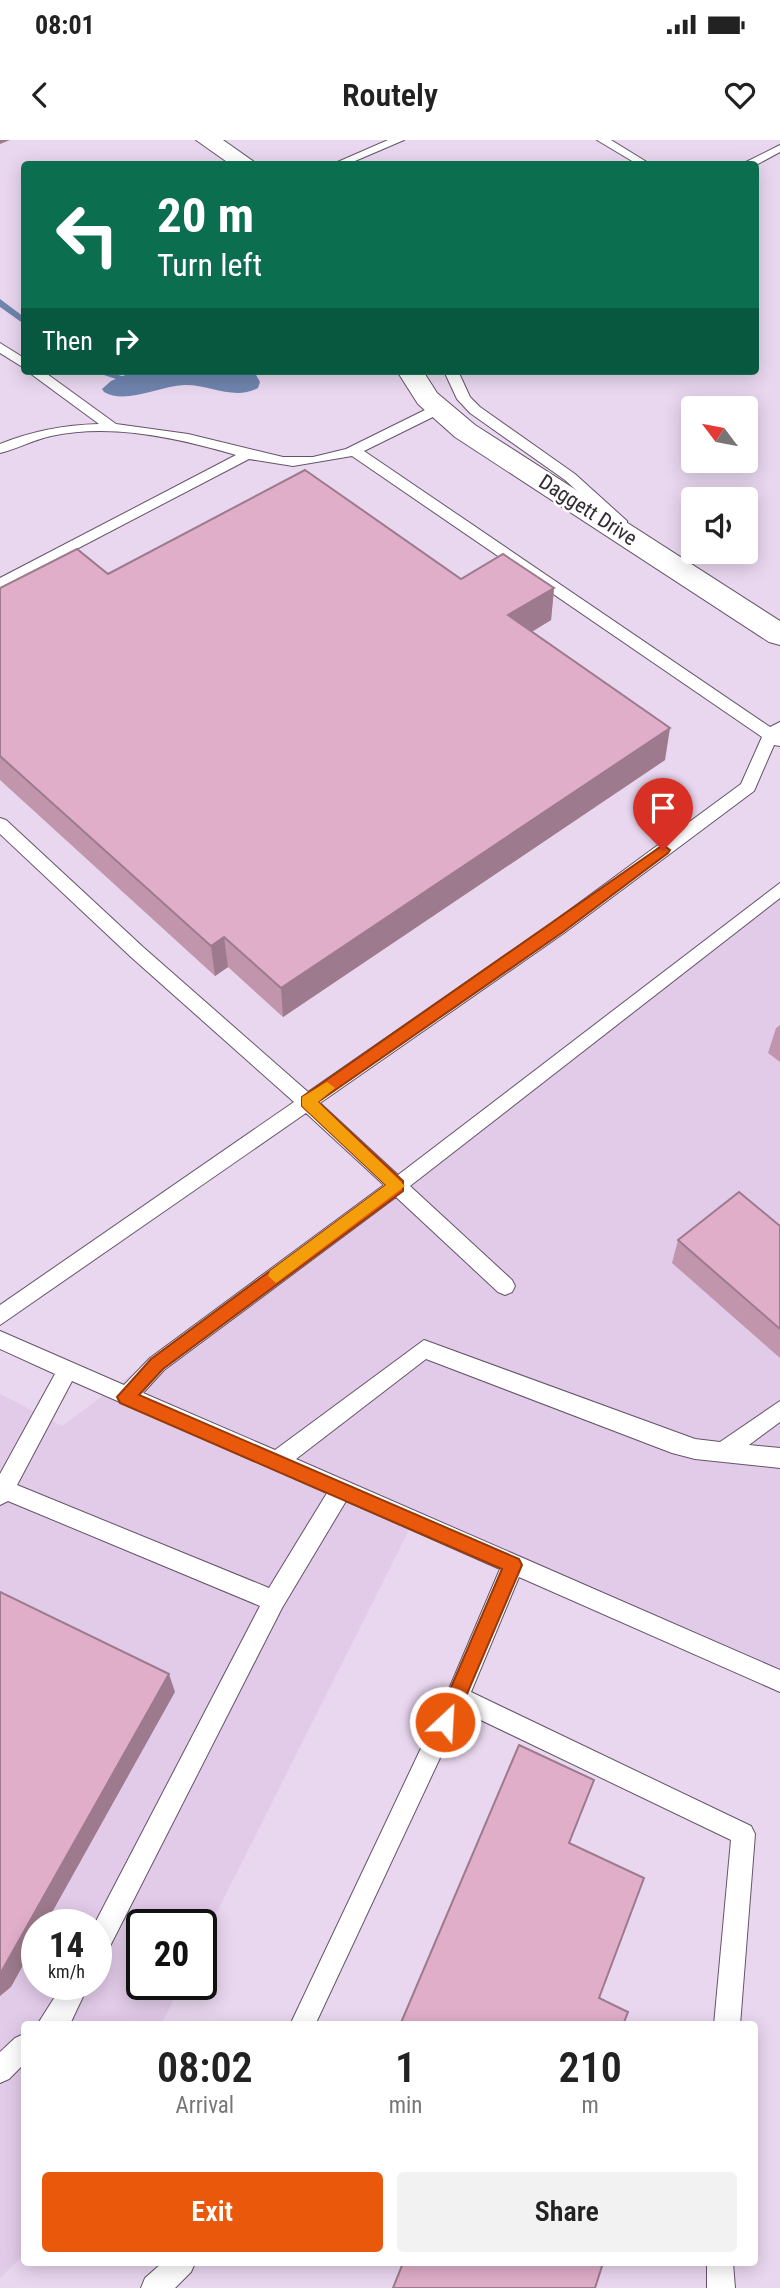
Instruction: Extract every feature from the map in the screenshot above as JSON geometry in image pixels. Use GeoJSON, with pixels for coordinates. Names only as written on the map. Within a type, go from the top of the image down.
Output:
{"type":"FeatureCollection","features":[{"type":"Feature","properties":{"kind":"street"},"geometry":{"type":"LineString","coordinates":[[207,140],[240,161]]}},
{"type":"Feature","properties":{"kind":"street","name":"Daggett Drive"},"geometry":{"type":"LineString","coordinates":[[413,375],[438,410],[465,431],[780,635]]}},
{"type":"Feature","properties":{"kind":"lane"},"geometry":{"type":"LineString","coordinates":[[346,161],[398,140]]}},
{"type":"Feature","properties":{"kind":"lane"},"geometry":{"type":"LineString","coordinates":[[603,140],[639,161]]}},
{"type":"Feature","properties":{"kind":"lane"},"geometry":{"type":"LineString","coordinates":[[754,161],[780,148]]}},
{"type":"Feature","properties":{"kind":"lane"},"geometry":{"type":"LineString","coordinates":[[0,347],[21,362]]}},
{"type":"Feature","properties":{"kind":"lane"},"geometry":{"type":"LineString","coordinates":[[40,375],[111,426]]}},
{"type":"Feature","properties":{"kind":"lane"},"geometry":{"type":"LineString","coordinates":[[453,375],[464,399],[475,410],[570,477],[618,521],[689,576]]}},
{"type":"Feature","properties":{"kind":"lane"},"geometry":{"type":"LineString","coordinates":[[0,449],[18,440],[82,427],[111,426],[146,429],[247,455],[294,462],[356,452],[438,410]]}},
{"type":"Feature","properties":{"kind":"lane"},"geometry":{"type":"LineString","coordinates":[[0,437],[18,440]]}},
{"type":"Feature","properties":{"kind":"lane"},"geometry":{"type":"LineString","coordinates":[[0,1316],[558,928],[748,787],[777,734],[356,452]]}},
{"type":"Feature","properties":{"kind":"lane"},"geometry":{"type":"LineString","coordinates":[[0,584],[247,455]]}},
{"type":"Feature","properties":{"kind":"lane"},"geometry":{"type":"LineString","coordinates":[[0,824],[137,953],[307,1102],[505,1286]]}},
{"type":"Feature","properties":{"kind":"lane"},"geometry":{"type":"LineString","coordinates":[[126,1397],[157,1364],[397,1186],[780,888]]}},
{"type":"Feature","properties":{"kind":"lane"},"geometry":{"type":"LineString","coordinates":[[0,1340],[780,1681]]}},
{"type":"Feature","properties":{"kind":"lane"},"geometry":{"type":"LineString","coordinates":[[276,1462],[424,1349],[672,1443],[780,1458]]}},
{"type":"Feature","properties":{"kind":"lane"},"geometry":{"type":"LineString","coordinates":[[67,1371],[2,1492],[274,1601]]}},
{"type":"Feature","properties":{"kind":"lane"},"geometry":{"type":"LineString","coordinates":[[723,1452],[780,1410]]}},
{"type":"Feature","properties":{"kind":"lane"},"geometry":{"type":"LineString","coordinates":[[112,1916],[274,1601],[341,1490]]}},
{"type":"Feature","properties":{"kind":"lane"},"geometry":{"type":"LineString","coordinates":[[304,2021],[457,1697],[513,1565]]}},
{"type":"Feature","properties":{"kind":"lane"},"geometry":{"type":"LineString","coordinates":[[457,1697],[743,1834],[727,2021]]}},
{"type":"Feature","properties":{"kind":"lane"},"geometry":{"type":"LineString","coordinates":[[53,2021],[62,2013],[69,2000]]}},
{"type":"Feature","properties":{"kind":"lane"},"geometry":{"type":"LineString","coordinates":[[0,2070],[21,2050]]}},
{"type":"Feature","properties":{"kind":"lane"},"geometry":{"type":"LineString","coordinates":[[155,2288],[179,2266]]}},
{"type":"Feature","properties":{"kind":"lane"},"geometry":{"type":"LineString","coordinates":[[720,2266],[721,2288]]}},
{"type":"Feature","properties":{"kind":"shaded area"},"geometry":{"type":"Polygon","coordinates":[[[780,892],[780,1681],[410,1528],[217,1912],[217,1909],[126,1909],[126,2000],[174,2000],[163,2021],[21,2021],[21,2258],[0,2278],[0,1394],[62,1426],[780,892]]]}},
{"type":"Feature","properties":{"kind":"water"},"geometry":{"type":"Polygon","coordinates":[[[125,375],[256,375],[260,382],[258,388],[240,393],[184,385],[122,397],[104,392],[102,389],[111,381],[125,375]]]}},
{"type":"Feature","properties":{"kind":"building"},"geometry":{"type":"Polygon","coordinates":[[[305,470],[461,579],[503,554],[554,588],[508,615],[670,728],[281,988],[224,937],[211,946],[0,756],[0,588],[77,549],[108,574],[305,470]]]}},
{"type":"Feature","properties":{"kind":"building"},"geometry":{"type":"Polygon","coordinates":[[[739,1192],[780,1226],[780,1329],[678,1240],[739,1192]]]}},
{"type":"Feature","properties":{"kind":"building"},"geometry":{"type":"Polygon","coordinates":[[[0,1592],[169,1674],[37,1909],[21,1909],[21,1937],[0,1974],[0,1592]]]}},
{"type":"Feature","properties":{"kind":"building"},"geometry":{"type":"Polygon","coordinates":[[[519,1745],[594,1780],[569,1843],[644,1878],[599,1998],[628,2012],[625,2021],[402,2021],[519,1745]]]}},
{"type":"Feature","properties":{"kind":"building"},"geometry":{"type":"Polygon","coordinates":[[[402,2266],[602,2266],[595,2288],[393,2288],[402,2266]]]}},
{"type":"Feature","properties":{"kind":"waterway"},"geometry":{"type":"LineString","coordinates":[[0,302],[21,319]]}},
{"type":"Feature","properties":{"kind":"waterway"},"geometry":{"type":"LineString","coordinates":[[112,375],[119,377]]}},
{"type":"Feature","properties":{"kind":"slow traffic"},"geometry":{"type":"LineString","coordinates":[[276,1276],[397,1186],[307,1102],[327,1088]]}},
{"type":"Feature","properties":{"kind":"route"},"geometry":{"type":"LineString","coordinates":[[445,1722],[513,1565],[126,1397],[157,1364],[397,1186],[307,1102],[558,928],[663,850]]}}]}
